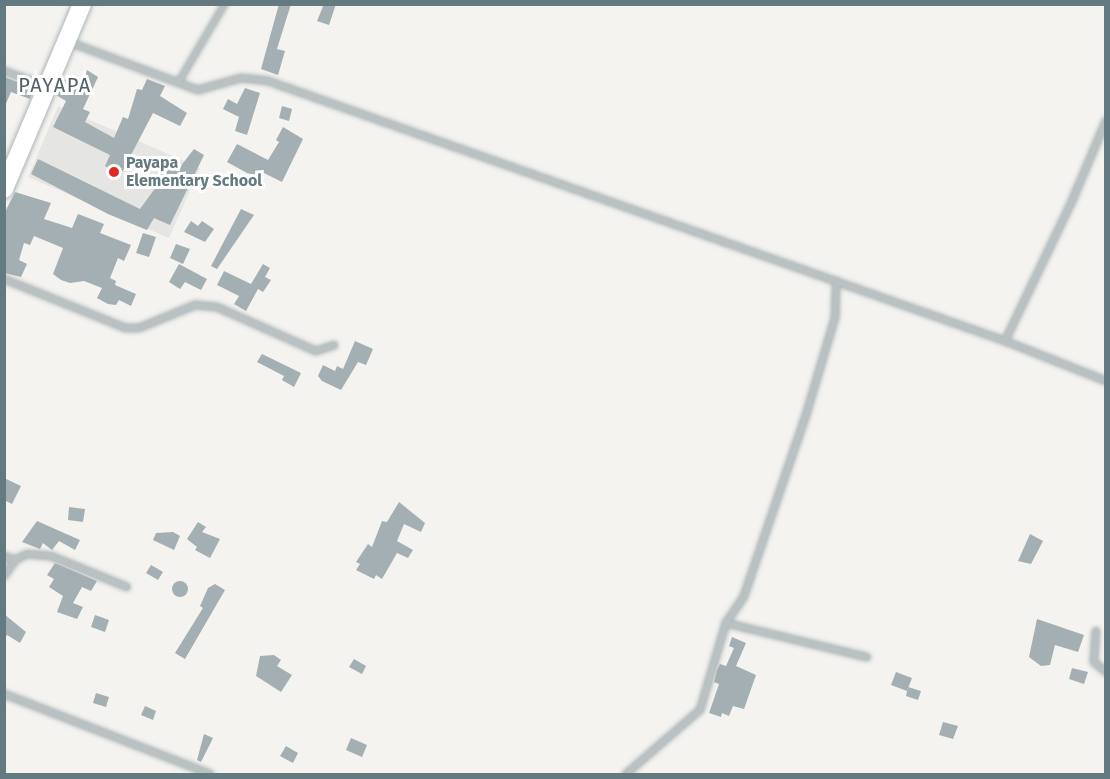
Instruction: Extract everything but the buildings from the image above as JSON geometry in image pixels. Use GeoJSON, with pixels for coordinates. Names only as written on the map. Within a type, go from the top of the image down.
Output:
{"type":"FeatureCollection","features":[{"type":"Feature","properties":{"kind":"main road"},"geometry":{"type":"LineString","coordinates":[[4,189],[49,87],[82,4]]}},
{"type":"Feature","properties":{"kind":"street"},"geometry":{"type":"LineString","coordinates":[[66,40],[198,90],[241,78],[268,81],[1005,340],[1106,381]]}},
{"type":"Feature","properties":{"kind":"street"},"geometry":{"type":"LineString","coordinates":[[4,71],[49,87]]}},
{"type":"Feature","properties":{"kind":"street"},"geometry":{"type":"LineString","coordinates":[[1005,340],[1072,201],[1106,121]]}},
{"type":"Feature","properties":{"kind":"street"},"geometry":{"type":"LineString","coordinates":[[4,279],[125,328],[140,328],[195,305],[218,307],[316,351],[334,345]]}},
{"type":"Feature","properties":{"kind":"street"},"geometry":{"type":"LineString","coordinates":[[626,774],[700,710],[726,623],[744,597],[806,415],[835,318],[836,281]]}},
{"type":"Feature","properties":{"kind":"street"},"geometry":{"type":"LineString","coordinates":[[4,576],[15,560],[27,554],[51,556],[127,587]]}},
{"type":"Feature","properties":{"kind":"street"},"geometry":{"type":"LineString","coordinates":[[4,556],[15,560]]}},
{"type":"Feature","properties":{"kind":"street"},"geometry":{"type":"LineString","coordinates":[[726,623],[867,657]]}},
{"type":"Feature","properties":{"kind":"street"},"geometry":{"type":"LineString","coordinates":[[1096,631],[1094,662],[1106,672]]}},
{"type":"Feature","properties":{"kind":"street"},"geometry":{"type":"LineString","coordinates":[[4,694],[210,774]]}},
{"type":"Feature","properties":{"kind":"lane"},"geometry":{"type":"LineString","coordinates":[[178,82],[224,4]]}},
{"type":"Feature","properties":{"kind":"shaded area","name":"Payapa Elementary School"},"geometry":{"type":"Polygon","coordinates":[[[58,106],[200,168],[169,238],[28,177],[58,106]]]}},
{"type":"Feature","properties":{"kind":"place","name":"Payapa Elementary School"},"geometry":{"type":"Point","coordinates":[114,172]}},
{"type":"Feature","properties":{"kind":"district","name":"PAYAPA"},"geometry":{"type":"Point","coordinates":[55,85]}}]}
